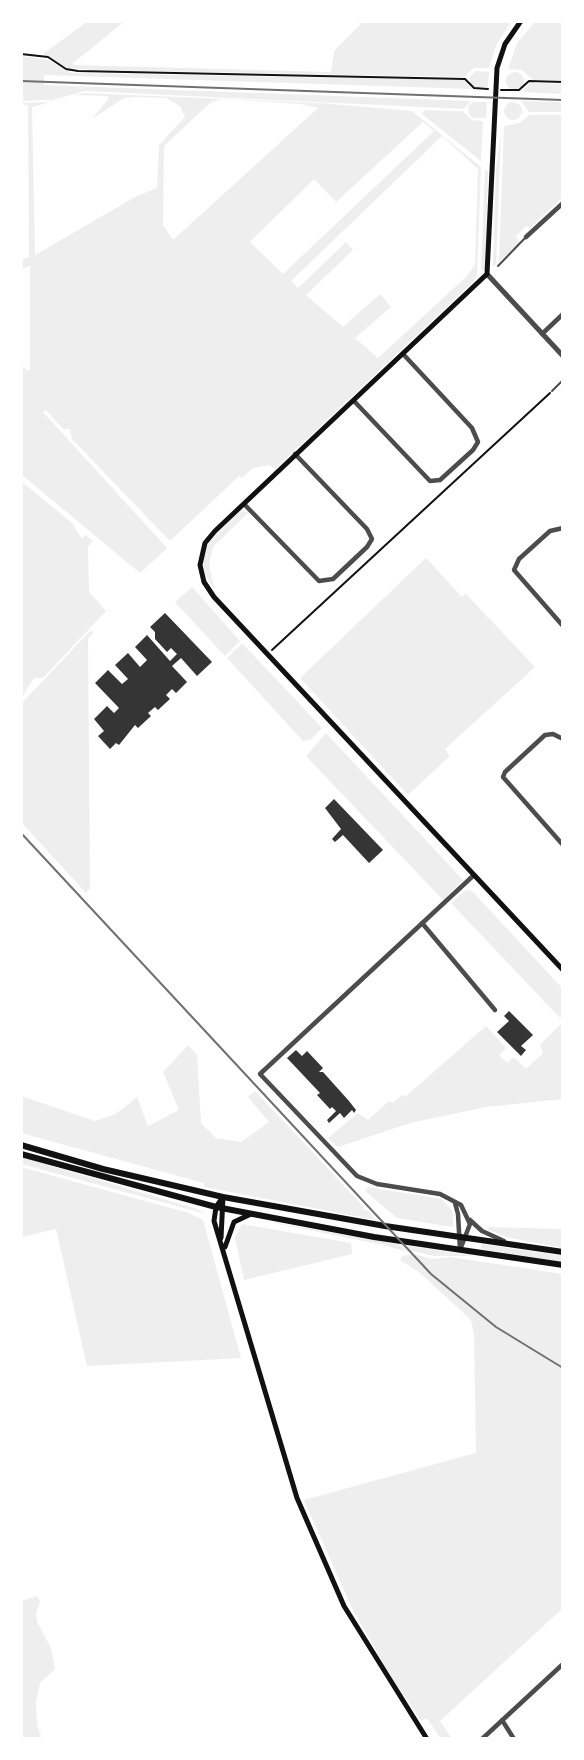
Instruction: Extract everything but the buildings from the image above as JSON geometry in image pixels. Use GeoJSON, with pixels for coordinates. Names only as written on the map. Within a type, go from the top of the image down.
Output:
{"type":"FeatureCollection","features":[{"type":"Feature","properties":{"kind":"main road"},"geometry":{"type":"LineString","coordinates":[[521,21],[501,52],[495,86],[487,274],[244,504],[205,543],[200,560],[203,578],[214,597],[563,970]]}},
{"type":"Feature","properties":{"kind":"main road"},"geometry":{"type":"LineString","coordinates":[[21,1146],[223,1197],[457,1237],[563,1252]]}},
{"type":"Feature","properties":{"kind":"main road"},"geometry":{"type":"LineString","coordinates":[[21,1154],[220,1208],[563,1265]]}},
{"type":"Feature","properties":{"kind":"main road"},"geometry":{"type":"LineString","coordinates":[[223,1197],[214,1221],[225,1250],[293,1485],[317,1548],[363,1640],[427,1739]]}},
{"type":"Feature","properties":{"kind":"main road"},"geometry":{"type":"LineString","coordinates":[[220,1208],[221,1238]]}},
{"type":"Feature","properties":{"kind":"main road"},"geometry":{"type":"LineString","coordinates":[[225,1250],[234,1222],[252,1214]]}},
{"type":"Feature","properties":{"kind":"street"},"geometry":{"type":"LineString","coordinates":[[526,237],[563,203]]}},
{"type":"Feature","properties":{"kind":"street"},"geometry":{"type":"LineString","coordinates":[[487,274],[563,356]]}},
{"type":"Feature","properties":{"kind":"street"},"geometry":{"type":"LineString","coordinates":[[542,334],[563,314]]}},
{"type":"Feature","properties":{"kind":"street"},"geometry":{"type":"LineString","coordinates":[[354,401],[430,481],[440,480],[473,450],[478,442],[476,433],[404,355]]}},
{"type":"Feature","properties":{"kind":"street"},"geometry":{"type":"LineString","coordinates":[[244,504],[319,581],[333,579],[372,539],[367,529],[295,454]]}},
{"type":"Feature","properties":{"kind":"street"},"geometry":{"type":"LineString","coordinates":[[560,528],[519,559],[514,570],[563,626]]}},
{"type":"Feature","properties":{"kind":"street"},"geometry":{"type":"LineString","coordinates":[[563,739],[547,735],[505,772],[503,777],[563,845]]}},
{"type":"Feature","properties":{"kind":"street"},"geometry":{"type":"LineString","coordinates":[[474,875],[260,1074],[356,1176],[371,1183],[440,1194],[461,1205],[482,1231],[511,1244]]}},
{"type":"Feature","properties":{"kind":"street"},"geometry":{"type":"LineString","coordinates":[[422,923],[495,1010]]}},
{"type":"Feature","properties":{"kind":"street"},"geometry":{"type":"LineString","coordinates":[[453,1200],[458,1214],[457,1237],[460,1250]]}},
{"type":"Feature","properties":{"kind":"street"},"geometry":{"type":"LineString","coordinates":[[460,1250],[467,1238],[469,1218]]}},
{"type":"Feature","properties":{"kind":"street"},"geometry":{"type":"LineString","coordinates":[[482,1739],[563,1664]]}},
{"type":"Feature","properties":{"kind":"street"},"geometry":{"type":"LineString","coordinates":[[502,1720],[514,1739]]}},
{"type":"Feature","properties":{"kind":"lane"},"geometry":{"type":"LineString","coordinates":[[498,266],[526,237]]}},
{"type":"Feature","properties":{"kind":"lane"},"geometry":{"type":"LineString","coordinates":[[552,391],[563,380]]}},
{"type":"Feature","properties":{"kind":"path"},"geometry":{"type":"LineString","coordinates":[[21,54],[48,57],[72,71],[260,77],[465,79]]}},
{"type":"Feature","properties":{"kind":"path"},"geometry":{"type":"LineString","coordinates":[[529,81],[563,82]]}},
{"type":"Feature","properties":{"kind":"path"},"geometry":{"type":"LineString","coordinates":[[268,653],[552,391]]}},
{"type":"Feature","properties":{"kind":"shaded area"},"geometry":{"type":"Polygon","coordinates":[[[88,21],[125,21],[72,64],[75,65],[331,72],[334,51],[361,24],[350,21],[512,21],[496,45],[489,68],[474,68],[463,77],[96,70],[67,68],[43,54],[88,21]]]}},
{"type":"Feature","properties":{"kind":"shaded area"},"geometry":{"type":"Polygon","coordinates":[[[536,21],[563,21],[563,81],[533,80],[522,70],[508,69],[517,43],[536,21]]]}},
{"type":"Feature","properties":{"kind":"shaded area"},"geometry":{"type":"Polygon","coordinates":[[[21,56],[48,60],[72,73],[464,80],[472,89],[44,75],[44,85],[471,101],[463,109],[85,91],[52,100],[23,101],[21,56]]]}},
{"type":"Feature","properties":{"kind":"shaded area"},"geometry":{"type":"Polygon","coordinates":[[[476,71],[489,72],[488,87],[474,87],[470,83],[470,76],[476,71]]]}},
{"type":"Feature","properties":{"kind":"shaded area"},"geometry":{"type":"Polygon","coordinates":[[[515,72],[521,75],[524,81],[521,87],[515,90],[509,87],[506,81],[509,75],[515,72]]]}},
{"type":"Feature","properties":{"kind":"shaded area"},"geometry":{"type":"Polygon","coordinates":[[[530,83],[563,84],[563,94],[522,92],[530,83]]]}},
{"type":"Feature","properties":{"kind":"shaded area"},"geometry":{"type":"Polygon","coordinates":[[[84,93],[320,103],[412,111],[481,167],[477,276],[473,282],[275,469],[269,465],[253,468],[242,478],[239,476],[170,541],[72,439],[70,429],[63,429],[46,410],[43,412],[167,548],[140,573],[21,474],[21,365],[28,371],[30,369],[30,266],[21,269],[21,260],[29,257],[28,106],[21,103],[48,102],[76,95],[84,93]],[[76,95],[32,107],[35,255],[135,197],[157,188],[159,145],[185,117],[180,106],[166,98],[124,98],[92,119],[109,98],[76,95]],[[221,99],[210,103],[164,146],[163,225],[173,240],[318,108],[301,104],[221,99]],[[423,122],[336,202],[314,179],[250,242],[283,274],[434,131],[423,122]],[[442,136],[291,281],[298,288],[346,242],[353,250],[306,295],[343,327],[380,294],[391,307],[355,338],[378,358],[466,277],[475,265],[478,169],[442,136]]]}},
{"type":"Feature","properties":{"kind":"shaded area"},"geometry":{"type":"Polygon","coordinates":[[[521,101],[563,102],[563,112],[529,112],[521,101]]]}},
{"type":"Feature","properties":{"kind":"shaded area"},"geometry":{"type":"Polygon","coordinates":[[[473,102],[487,102],[486,118],[472,118],[468,106],[473,102]]]}},
{"type":"Feature","properties":{"kind":"shaded area"},"geometry":{"type":"Polygon","coordinates":[[[513,102],[519,105],[522,111],[519,117],[513,120],[507,117],[504,111],[507,105],[513,102]]]}},
{"type":"Feature","properties":{"kind":"shaded area"},"geometry":{"type":"Polygon","coordinates":[[[424,110],[462,111],[472,120],[483,121],[481,161],[422,114],[424,110]]]}},
{"type":"Feature","properties":{"kind":"shaded area"},"geometry":{"type":"Polygon","coordinates":[[[529,115],[563,115],[563,197],[530,228],[526,226],[516,236],[520,243],[499,262],[504,126],[520,123],[529,115]]]}},
{"type":"Feature","properties":{"kind":"shaded area"},"geometry":{"type":"Polygon","coordinates":[[[501,134],[496,264],[493,267],[496,168],[501,134]]]}},
{"type":"Feature","properties":{"kind":"shaded area"},"geometry":{"type":"Polygon","coordinates":[[[485,169],[488,172],[485,270],[481,270],[485,169]]]}},
{"type":"Feature","properties":{"kind":"shaded area"},"geometry":{"type":"Polygon","coordinates":[[[21,481],[72,523],[82,539],[86,535],[93,541],[88,547],[89,592],[106,611],[43,678],[34,678],[21,699],[21,481]]]}},
{"type":"Feature","properties":{"kind":"shaded area"},"geometry":{"type":"Polygon","coordinates":[[[240,511],[249,512],[213,547],[209,565],[215,590],[205,575],[203,559],[207,545],[240,511]]]}},
{"type":"Feature","properties":{"kind":"shaded area"},"geometry":{"type":"Polygon","coordinates":[[[426,558],[462,597],[466,594],[535,667],[445,749],[450,756],[408,795],[300,678],[426,558]]]}},
{"type":"Feature","properties":{"kind":"shaded area"},"geometry":{"type":"Polygon","coordinates":[[[192,587],[240,641],[225,656],[175,602],[192,587]]]}},
{"type":"Feature","properties":{"kind":"shaded area"},"geometry":{"type":"Polygon","coordinates":[[[91,630],[93,633],[88,638],[90,888],[86,893],[21,822],[21,704],[91,630]]]}},
{"type":"Feature","properties":{"kind":"shaded area"},"geometry":{"type":"Polygon","coordinates":[[[242,643],[322,728],[311,739],[303,741],[227,658],[242,643]]]}},
{"type":"Feature","properties":{"kind":"shaded area"},"geometry":{"type":"Polygon","coordinates":[[[326,733],[463,880],[443,900],[306,756],[326,733]]]}},
{"type":"Feature","properties":{"kind":"shaded area"},"geometry":{"type":"Polygon","coordinates":[[[466,890],[472,891],[563,989],[563,1015],[560,1018],[451,903],[466,890]]]}},
{"type":"Feature","properties":{"kind":"shaded area"},"geometry":{"type":"Polygon","coordinates":[[[563,1022],[563,1099],[486,1107],[410,1123],[338,1147],[328,1138],[358,1113],[368,1120],[389,1101],[392,1103],[402,1095],[405,1097],[486,1026],[506,1048],[499,1055],[507,1063],[514,1057],[526,1069],[543,1053],[540,1045],[563,1022]]]}},
{"type":"Feature","properties":{"kind":"shaded area"},"geometry":{"type":"Polygon","coordinates":[[[188,1045],[197,1055],[201,1123],[216,1138],[241,1142],[269,1122],[248,1097],[255,1091],[363,1206],[364,1211],[366,1209],[376,1220],[204,1187],[204,1183],[21,1133],[21,1096],[95,1121],[116,1114],[137,1097],[148,1126],[179,1110],[163,1072],[188,1045]]]}},
{"type":"Feature","properties":{"kind":"shaded area"},"geometry":{"type":"Polygon","coordinates":[[[21,1157],[197,1209],[206,1214],[21,1164],[21,1157]]]}},
{"type":"Feature","properties":{"kind":"shaded area"},"geometry":{"type":"Polygon","coordinates":[[[21,1167],[189,1213],[203,1220],[241,1358],[87,1366],[56,1229],[21,1237],[21,1167]]]}},
{"type":"Feature","properties":{"kind":"shaded area"},"geometry":{"type":"Polygon","coordinates":[[[368,1187],[442,1199],[452,1210],[452,1227],[397,1218],[365,1191],[368,1187]]]}},
{"type":"Feature","properties":{"kind":"shaded area"},"geometry":{"type":"Polygon","coordinates":[[[254,1219],[401,1245],[408,1252],[383,1245],[254,1219]]]}},
{"type":"Feature","properties":{"kind":"shaded area"},"geometry":{"type":"Polygon","coordinates":[[[242,1224],[351,1243],[352,1254],[244,1280],[235,1238],[242,1224]]]}},
{"type":"Feature","properties":{"kind":"shaded area"},"geometry":{"type":"Polygon","coordinates":[[[486,1229],[563,1229],[563,1248],[510,1238],[486,1229]]]}},
{"type":"Feature","properties":{"kind":"shaded area"},"geometry":{"type":"Polygon","coordinates":[[[481,1244],[563,1256],[563,1262],[481,1249],[481,1244]]]}},
{"type":"Feature","properties":{"kind":"shaded area"},"geometry":{"type":"Polygon","coordinates":[[[405,1246],[475,1256],[434,1256],[411,1251],[405,1246]]]}},
{"type":"Feature","properties":{"kind":"shaded area"},"geometry":{"type":"Polygon","coordinates":[[[414,1254],[432,1259],[450,1257],[563,1274],[563,1608],[440,1721],[452,1739],[441,1739],[427,1718],[421,1721],[386,1668],[352,1608],[304,1500],[476,1453],[474,1335],[471,1320],[419,1272],[400,1260],[402,1256],[414,1254]]]}},
{"type":"Feature","properties":{"kind":"shaded area"},"geometry":{"type":"Polygon","coordinates":[[[37,1596],[40,1602],[36,1613],[37,1622],[51,1648],[55,1669],[40,1683],[36,1702],[37,1725],[42,1739],[21,1739],[21,1601],[37,1596]]]}},
{"type":"Feature","properties":{"kind":"tram line"},"geometry":{"type":"LineString","coordinates":[[21,81],[563,100]]}},
{"type":"Feature","properties":{"kind":"railway"},"geometry":{"type":"LineString","coordinates":[[21,833],[431,1274],[496,1327],[563,1368]]}}]}
